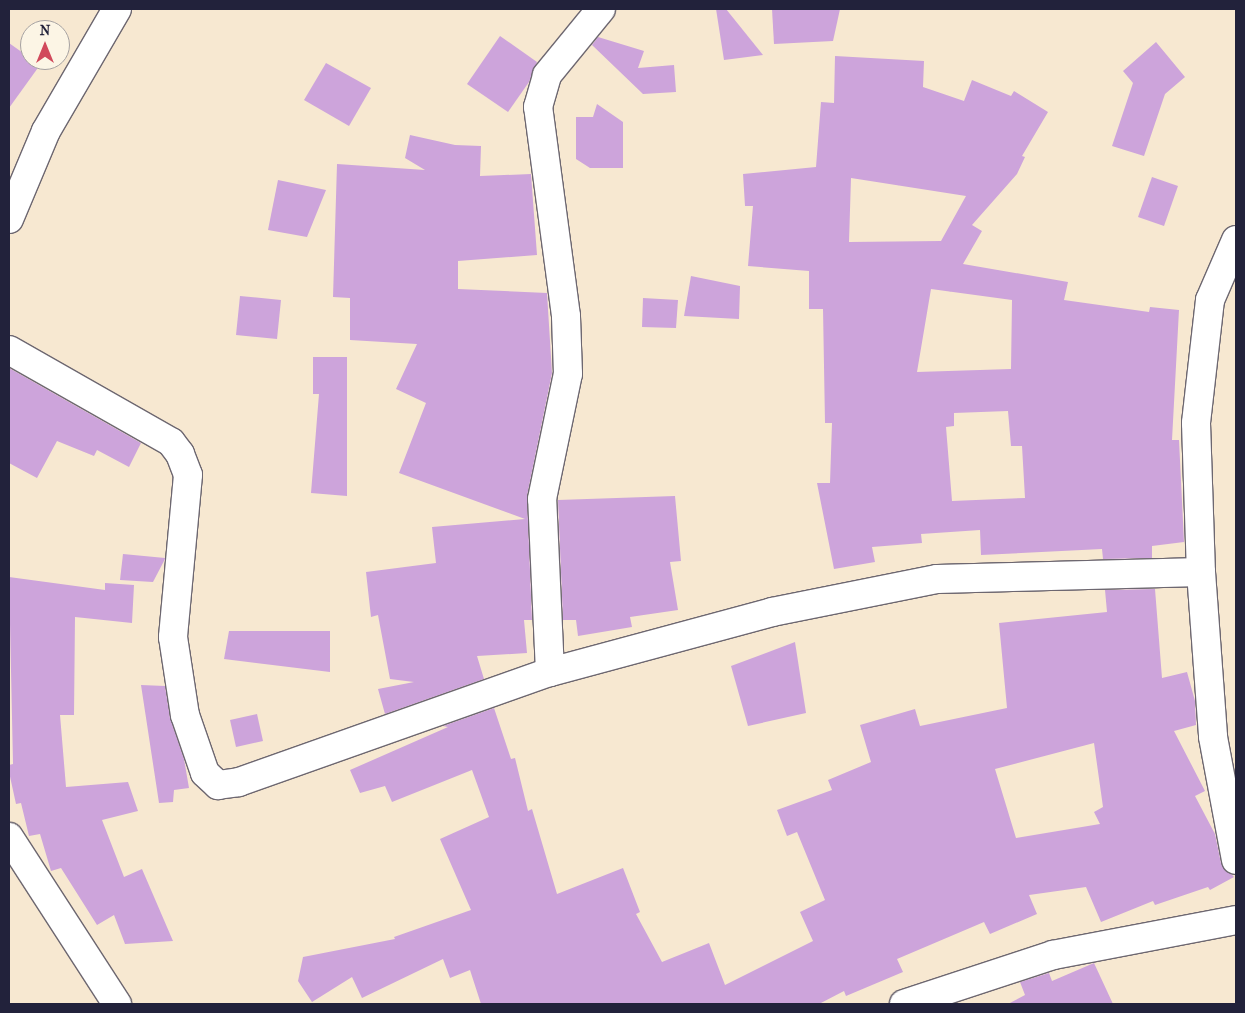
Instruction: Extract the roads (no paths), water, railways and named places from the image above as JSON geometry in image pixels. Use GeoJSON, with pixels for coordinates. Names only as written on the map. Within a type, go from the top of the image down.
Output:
{"type":"FeatureCollection","features":[{"type":"Feature","properties":{"kind":"street"},"geometry":{"type":"LineString","coordinates":[[9,219],[46,131],[117,9]]}},
{"type":"Feature","properties":{"kind":"street"},"geometry":{"type":"LineString","coordinates":[[550,672],[542,499],[568,374],[566,316],[538,107],[547,75],[601,9]]}},
{"type":"Feature","properties":{"kind":"street"},"geometry":{"type":"LineString","coordinates":[[1236,240],[1210,300],[1196,423],[1201,572],[1214,737],[1236,860]]}},
{"type":"Feature","properties":{"kind":"street"},"geometry":{"type":"LineString","coordinates":[[9,350],[171,442],[180,454],[188,475],[172,637],[185,715],[205,772],[218,785],[239,782],[550,672],[772,612],[937,579],[1201,572]]}},
{"type":"Feature","properties":{"kind":"street"},"geometry":{"type":"LineString","coordinates":[[9,836],[116,1004]]}},
{"type":"Feature","properties":{"kind":"street"},"geometry":{"type":"LineString","coordinates":[[904,1004],[1053,955],[1236,920]]}}]}
